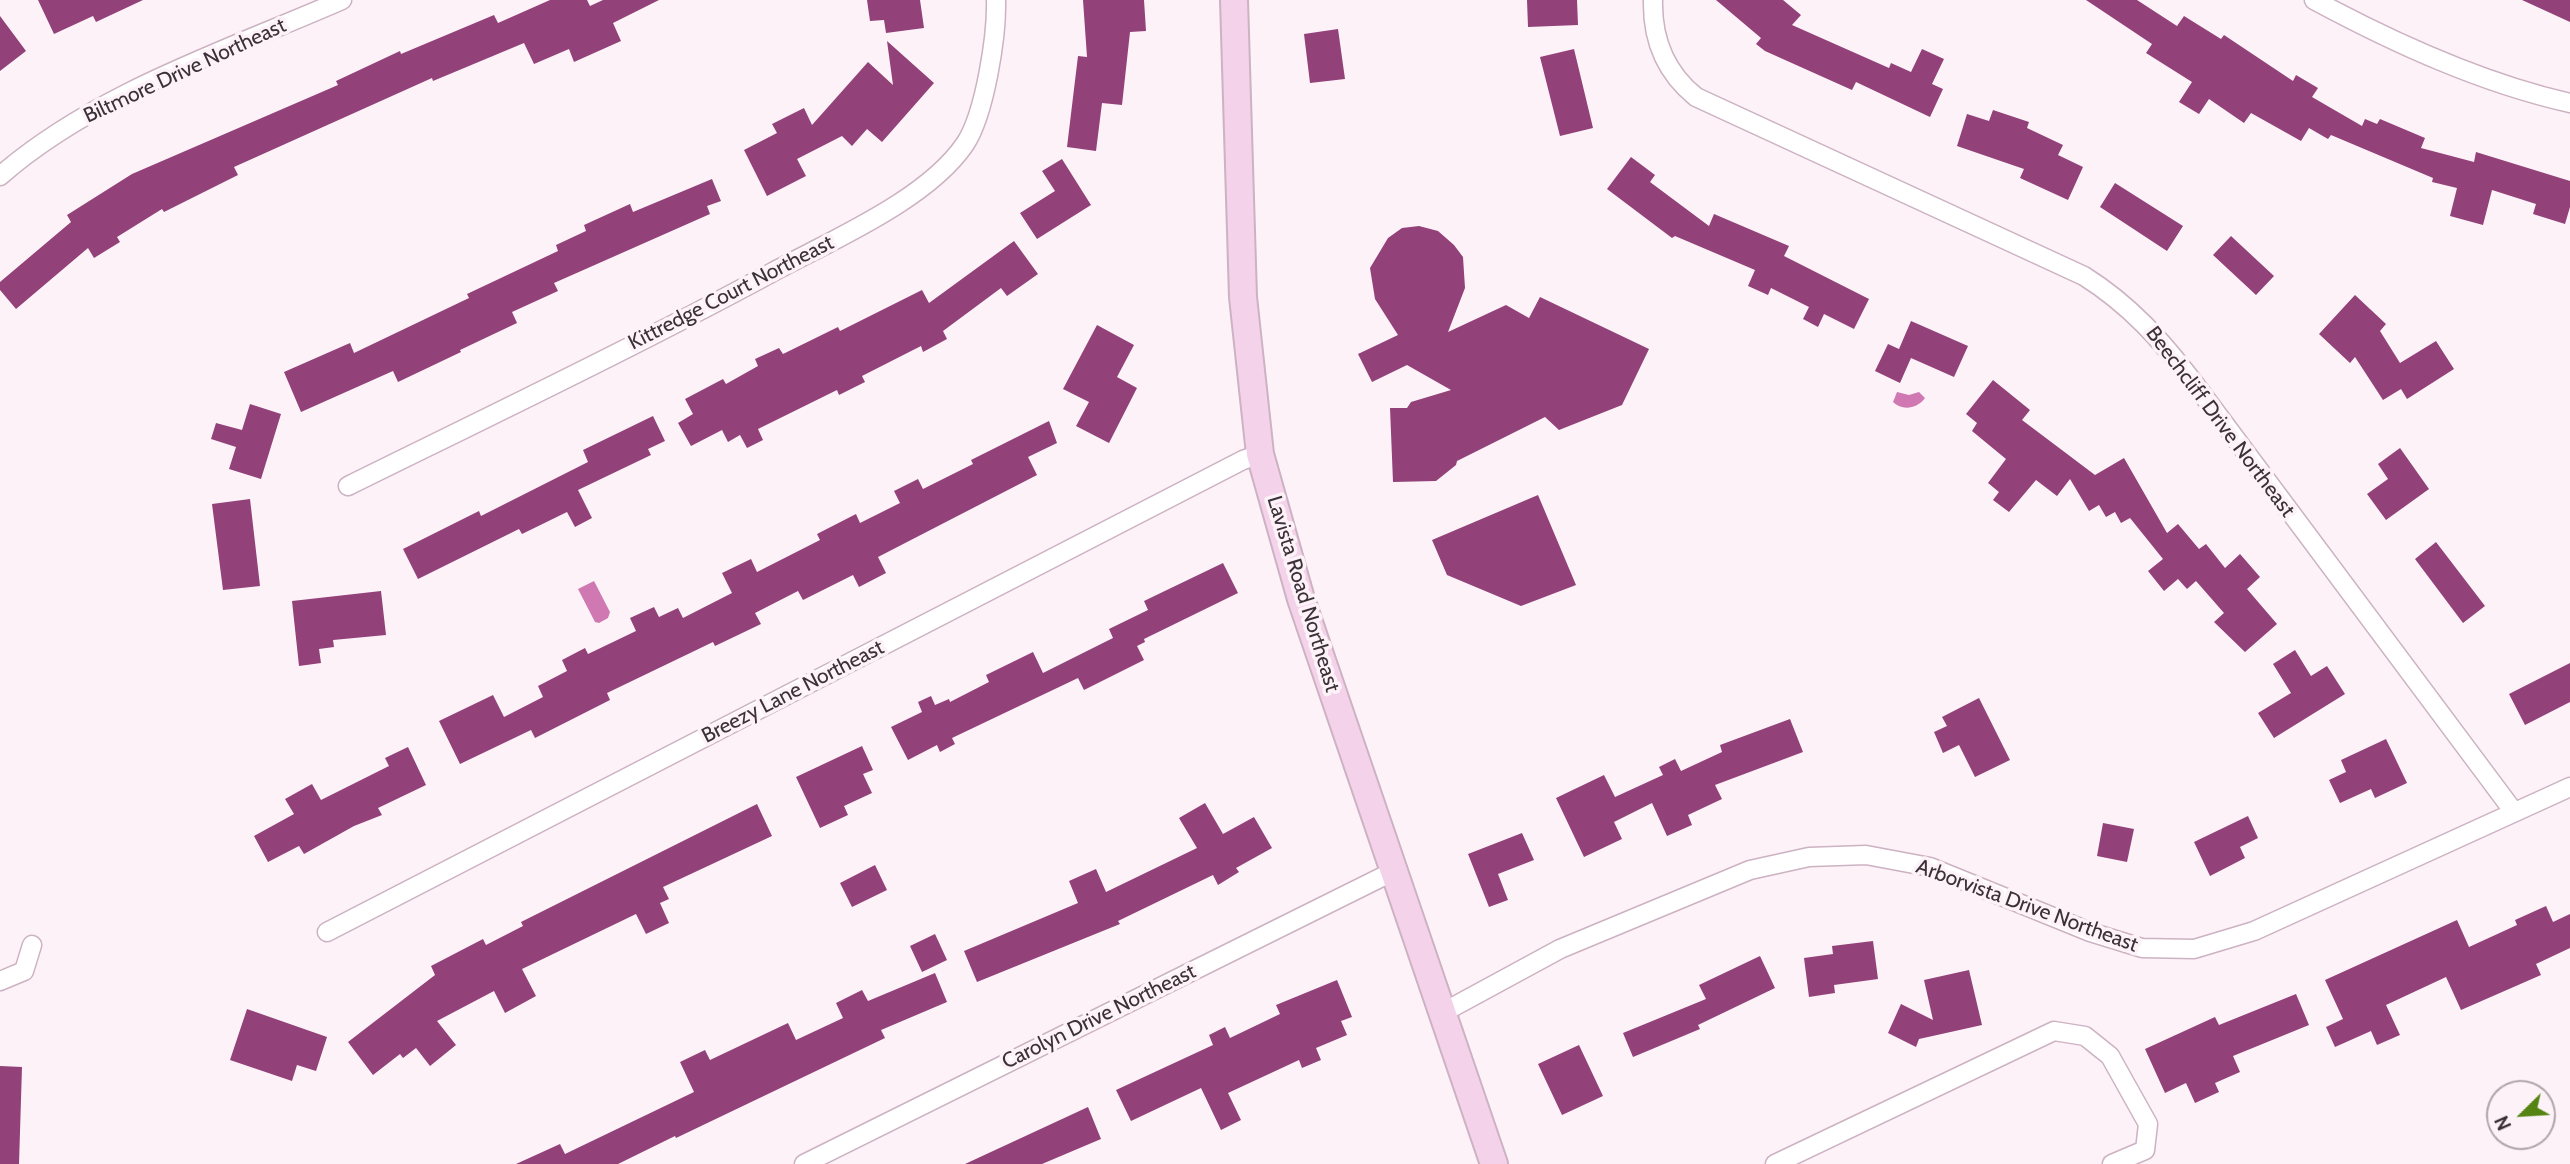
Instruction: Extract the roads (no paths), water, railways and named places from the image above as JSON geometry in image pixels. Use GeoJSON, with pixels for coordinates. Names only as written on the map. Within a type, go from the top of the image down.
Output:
{"type":"FeatureCollection","features":[{"type":"Feature","properties":{"kind":"main road","name":"Lavista Road Northeast"},"geometry":{"type":"LineString","coordinates":[[1234,0],[1243,297],[1260,454],[1301,599],[1494,1164]]}},
{"type":"Feature","properties":{"kind":"street","name":"Biltmore Drive Northeast"},"geometry":{"type":"LineString","coordinates":[[0,176],[33,149],[90,113],[342,0]]}},
{"type":"Feature","properties":{"kind":"street","name":"Kittredge Court Northeast"},"geometry":{"type":"LineString","coordinates":[[348,486],[749,287],[871,220],[933,178],[966,143],[984,100],[996,0]]}},
{"type":"Feature","properties":{"kind":"street","name":"Beechcliff Drive Northeast"},"geometry":{"type":"LineString","coordinates":[[1653,0],[1656,37],[1667,66],[1696,97],[2084,276],[2127,306],[2179,364],[2514,812]]}},
{"type":"Feature","properties":{"kind":"street"},"geometry":{"type":"LineString","coordinates":[[2314,0],[2362,26],[2431,57],[2528,92],[2570,103]]}},
{"type":"Feature","properties":{"kind":"street","name":"Breezy Lane Northeast"},"geometry":{"type":"LineString","coordinates":[[327,932],[1243,460],[1260,454]]}},
{"type":"Feature","properties":{"kind":"street","name":"Arborvista Drive Northeast"},"geometry":{"type":"LineString","coordinates":[[1442,1013],[1560,948],[1750,870],[1809,857],[1866,855],[1930,867],[2129,944],[2142,948],[2194,949],[2254,931],[2570,787]]}},
{"type":"Feature","properties":{"kind":"street","name":"Carolyn Drive Northeast"},"geometry":{"type":"LineString","coordinates":[[804,1164],[1394,871]]}},
{"type":"Feature","properties":{"kind":"street"},"geometry":{"type":"LineString","coordinates":[[0,981],[24,971],[32,945]]}},
{"type":"Feature","properties":{"kind":"street"},"geometry":{"type":"LineString","coordinates":[[1775,1164],[2054,1031],[2085,1036],[2110,1056],[2148,1124],[2145,1150],[2112,1164]]}}]}
